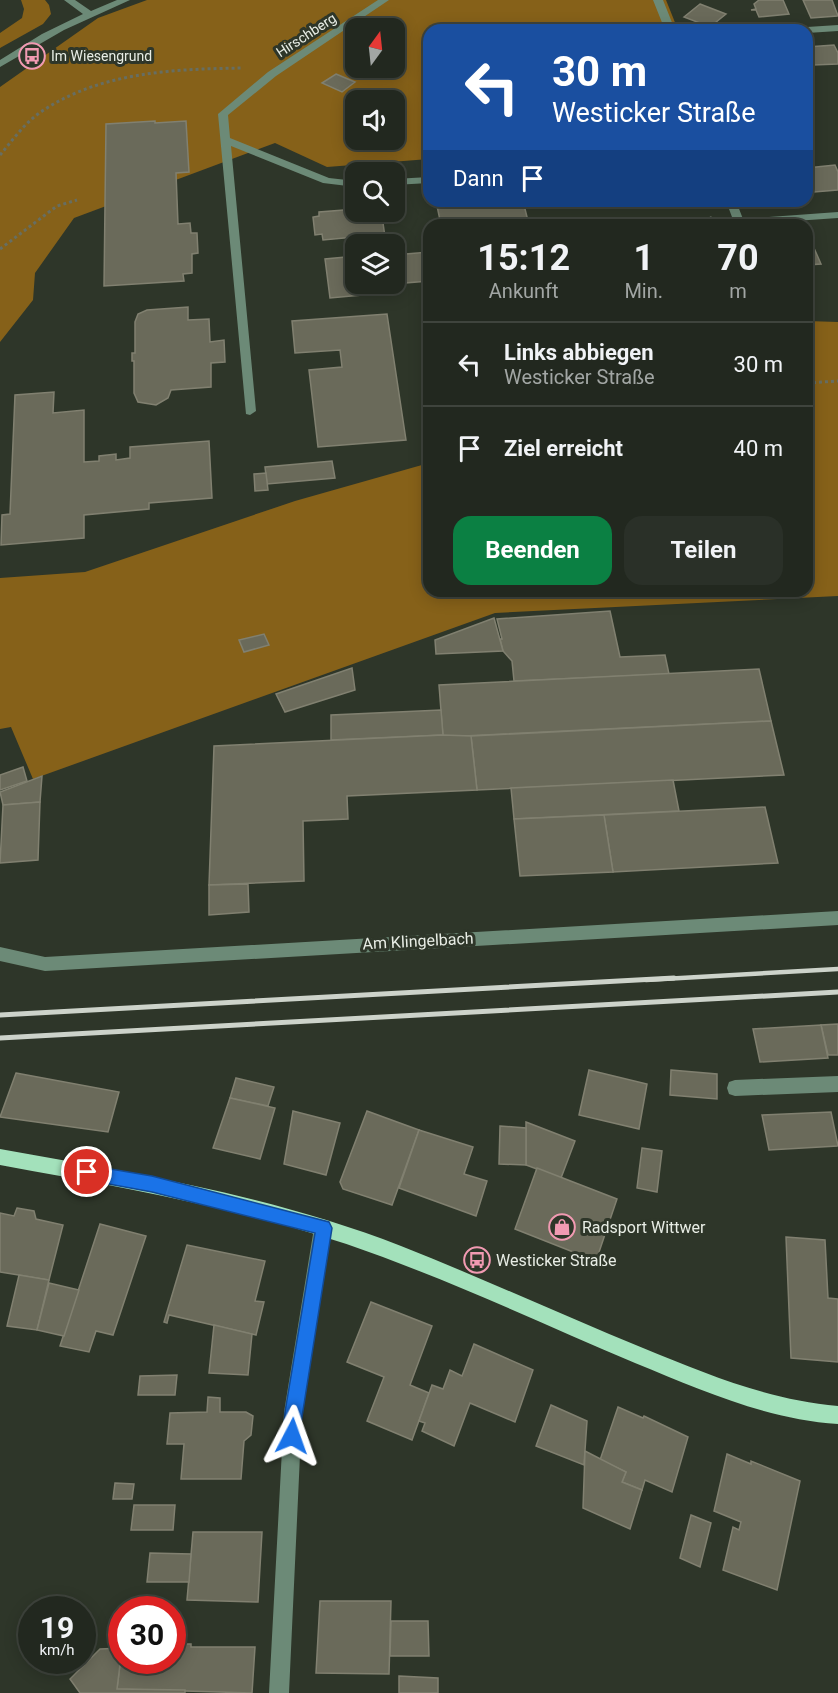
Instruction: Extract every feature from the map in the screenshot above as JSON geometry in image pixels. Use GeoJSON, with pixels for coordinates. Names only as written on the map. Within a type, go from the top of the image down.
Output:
{"type":"FeatureCollection","features":[{"type":"Feature","properties":{"kind":"main road"},"geometry":{"type":"LineString","coordinates":[[0,1157],[152,1184],[324,1228],[399,1255],[721,1389],[794,1410],[838,1415]]}},
{"type":"Feature","properties":{"kind":"street"},"geometry":{"type":"LineString","coordinates":[[69,0],[89,14]]}},
{"type":"Feature","properties":{"kind":"street"},"geometry":{"type":"LineString","coordinates":[[0,64],[40,39],[89,14],[125,0]]}},
{"type":"Feature","properties":{"kind":"street","name":"Hirschberg"},"geometry":{"type":"LineString","coordinates":[[225,140],[223,114],[272,74],[384,0]]}},
{"type":"Feature","properties":{"kind":"street"},"geometry":{"type":"LineString","coordinates":[[658,0],[668,24]]}},
{"type":"Feature","properties":{"kind":"street"},"geometry":{"type":"LineString","coordinates":[[813,30],[838,28]]}},
{"type":"Feature","properties":{"kind":"street"},"geometry":{"type":"LineString","coordinates":[[250,411],[225,140],[327,182],[345,183]]}},
{"type":"Feature","properties":{"kind":"street"},"geometry":{"type":"LineString","coordinates":[[405,181],[423,180]]}},
{"type":"Feature","properties":{"kind":"street"},"geometry":{"type":"LineString","coordinates":[[788,219],[838,215]]}},
{"type":"Feature","properties":{"kind":"street","name":"Am Klingelbach"},"geometry":{"type":"LineString","coordinates":[[0,954],[45,964],[838,918]]}},
{"type":"Feature","properties":{"kind":"street"},"geometry":{"type":"LineString","coordinates":[[735,1088],[838,1084]]}},
{"type":"Feature","properties":{"kind":"street"},"geometry":{"type":"LineString","coordinates":[[279,1693],[293,1412],[324,1228]]}},
{"type":"Feature","properties":{"kind":"path"},"geometry":{"type":"LineString","coordinates":[[0,155],[37,115],[98,84],[157,73],[224,68],[257,68],[272,74]]}},
{"type":"Feature","properties":{"kind":"path"},"geometry":{"type":"LineString","coordinates":[[0,249],[57,206],[77,200]]}},
{"type":"Feature","properties":{"kind":"path"},"geometry":{"type":"LineString","coordinates":[[813,383],[838,381]]}},
{"type":"Feature","properties":{"kind":"shaded area"},"geometry":{"type":"Polygon","coordinates":[[[21,0],[45,0],[51,14],[43,24],[0,48],[0,33],[22,18],[24,9],[21,0]]]}},
{"type":"Feature","properties":{"kind":"shaded area"},"geometry":{"type":"Polygon","coordinates":[[[147,0],[666,0],[676,24],[423,24],[423,159],[345,162],[345,166],[327,167],[275,143],[74,218],[35,273],[33,300],[0,342],[0,87],[98,18],[147,0]]]}},
{"type":"Feature","properties":{"kind":"shaded area"},"geometry":{"type":"Polygon","coordinates":[[[813,321],[838,322],[838,596],[495,613],[33,779],[11,727],[0,729],[0,578],[85,572],[295,501],[423,465],[423,597],[813,597],[813,321]]]}},
{"type":"Feature","properties":{"kind":"building"},"geometry":{"type":"Polygon","coordinates":[[[759,0],[783,0],[789,14],[759,17],[756,10],[751,10],[756,9],[754,4],[759,0]]]}},
{"type":"Feature","properties":{"kind":"building"},"geometry":{"type":"Polygon","coordinates":[[[803,0],[832,0],[838,16],[811,18],[803,0]]]}},
{"type":"Feature","properties":{"kind":"building"},"geometry":{"type":"Polygon","coordinates":[[[700,4],[726,14],[714,24],[702,24],[684,17],[700,4]]]}},
{"type":"Feature","properties":{"kind":"building"},"geometry":{"type":"Polygon","coordinates":[[[834,45],[838,53],[838,64],[813,65],[813,47],[834,45]]]}},
{"type":"Feature","properties":{"kind":"building"},"geometry":{"type":"Polygon","coordinates":[[[336,74],[355,82],[342,92],[322,83],[336,74]]]}},
{"type":"Feature","properties":{"kind":"building"},"geometry":{"type":"Polygon","coordinates":[[[155,121],[155,123],[186,121],[189,172],[176,173],[178,224],[190,223],[191,233],[197,233],[198,253],[192,254],[192,273],[183,274],[184,281],[104,286],[106,124],[155,121]]]}},
{"type":"Feature","properties":{"kind":"building"},"geometry":{"type":"Polygon","coordinates":[[[835,165],[838,172],[838,190],[814,192],[813,167],[835,165]]]}},
{"type":"Feature","properties":{"kind":"building"},"geometry":{"type":"Polygon","coordinates":[[[437,207],[524,207],[528,219],[440,219],[437,207]]]}},
{"type":"Feature","properties":{"kind":"building"},"geometry":{"type":"Polygon","coordinates":[[[345,210],[345,222],[383,222],[385,234],[345,234],[345,238],[323,240],[322,234],[315,235],[313,217],[319,216],[319,212],[345,210]]]}},
{"type":"Feature","properties":{"kind":"building"},"geometry":{"type":"Polygon","coordinates":[[[813,246],[821,264],[813,265],[813,246]]]}},
{"type":"Feature","properties":{"kind":"building"},"geometry":{"type":"Polygon","coordinates":[[[423,253],[423,282],[405,283],[405,254],[423,253]]]}},
{"type":"Feature","properties":{"kind":"building"},"geometry":{"type":"Polygon","coordinates":[[[345,257],[345,294],[373,294],[330,298],[325,259],[345,257]]]}},
{"type":"Feature","properties":{"kind":"building"},"geometry":{"type":"Polygon","coordinates":[[[188,307],[188,320],[209,319],[210,342],[224,340],[225,362],[211,363],[211,387],[171,390],[168,398],[156,405],[138,402],[134,393],[132,353],[135,353],[135,322],[138,314],[147,310],[188,307]]]}},
{"type":"Feature","properties":{"kind":"building"},"geometry":{"type":"Polygon","coordinates":[[[387,314],[406,440],[318,447],[309,370],[342,367],[340,350],[295,353],[292,321],[387,314]]]}},
{"type":"Feature","properties":{"kind":"building"},"geometry":{"type":"Polygon","coordinates":[[[54,392],[53,413],[84,410],[84,462],[99,461],[99,456],[116,454],[116,460],[130,458],[130,447],[209,441],[212,498],[149,503],[149,509],[84,515],[84,538],[1,545],[2,515],[10,514],[15,395],[54,392]]]}},
{"type":"Feature","properties":{"kind":"building"},"geometry":{"type":"Polygon","coordinates":[[[332,461],[335,478],[267,484],[265,467],[332,461]]]}},
{"type":"Feature","properties":{"kind":"building"},"geometry":{"type":"Polygon","coordinates":[[[266,473],[268,490],[255,491],[254,474],[266,473]]]}},
{"type":"Feature","properties":{"kind":"building"},"geometry":{"type":"Polygon","coordinates":[[[610,611],[620,657],[665,655],[669,674],[514,681],[512,661],[503,651],[497,619],[610,611]]]}},
{"type":"Feature","properties":{"kind":"building"},"geometry":{"type":"Polygon","coordinates":[[[494,618],[503,651],[436,654],[435,640],[494,618]]]}},
{"type":"Feature","properties":{"kind":"building"},"geometry":{"type":"Polygon","coordinates":[[[264,634],[269,645],[244,652],[239,640],[264,634]]]}},
{"type":"Feature","properties":{"kind":"building"},"geometry":{"type":"Polygon","coordinates":[[[352,668],[355,690],[285,712],[276,694],[352,668]]]}},
{"type":"Feature","properties":{"kind":"building"},"geometry":{"type":"Polygon","coordinates":[[[759,669],[771,721],[443,737],[439,685],[759,669]]]}},
{"type":"Feature","properties":{"kind":"building"},"geometry":{"type":"Polygon","coordinates":[[[441,710],[443,735],[331,740],[331,715],[441,710]]]}},
{"type":"Feature","properties":{"kind":"building"},"geometry":{"type":"Polygon","coordinates":[[[771,721],[784,775],[477,790],[471,736],[771,721]]]}},
{"type":"Feature","properties":{"kind":"building"},"geometry":{"type":"Polygon","coordinates":[[[443,735],[471,736],[477,790],[347,796],[348,819],[303,821],[304,881],[209,885],[214,746],[443,735]]]}},
{"type":"Feature","properties":{"kind":"building"},"geometry":{"type":"Polygon","coordinates":[[[23,767],[27,781],[0,790],[0,775],[23,767]]]}},
{"type":"Feature","properties":{"kind":"building"},"geometry":{"type":"Polygon","coordinates":[[[42,776],[40,802],[3,805],[0,792],[42,776]]]}},
{"type":"Feature","properties":{"kind":"building"},"geometry":{"type":"Polygon","coordinates":[[[673,780],[679,811],[514,819],[511,788],[673,780]]]}},
{"type":"Feature","properties":{"kind":"building"},"geometry":{"type":"Polygon","coordinates":[[[40,802],[38,860],[0,863],[3,805],[40,802]]]}},
{"type":"Feature","properties":{"kind":"building"},"geometry":{"type":"Polygon","coordinates":[[[765,807],[778,863],[613,872],[604,815],[765,807]]]}},
{"type":"Feature","properties":{"kind":"building"},"geometry":{"type":"Polygon","coordinates":[[[604,815],[613,872],[520,876],[514,819],[604,815]]]}},
{"type":"Feature","properties":{"kind":"building"},"geometry":{"type":"Polygon","coordinates":[[[248,884],[249,912],[209,915],[209,885],[248,884]]]}},
{"type":"Feature","properties":{"kind":"building"},"geometry":{"type":"Polygon","coordinates":[[[838,1024],[838,1055],[828,1055],[821,1025],[838,1024]]]}},
{"type":"Feature","properties":{"kind":"building"},"geometry":{"type":"Polygon","coordinates":[[[821,1025],[828,1058],[760,1062],[753,1029],[821,1025]]]}},
{"type":"Feature","properties":{"kind":"building"},"geometry":{"type":"Polygon","coordinates":[[[589,1070],[647,1084],[639,1129],[579,1115],[589,1070]]]}},
{"type":"Feature","properties":{"kind":"building"},"geometry":{"type":"Polygon","coordinates":[[[671,1070],[717,1074],[717,1099],[670,1095],[671,1070]]]}},
{"type":"Feature","properties":{"kind":"building"},"geometry":{"type":"Polygon","coordinates":[[[16,1073],[119,1092],[108,1132],[0,1117],[16,1073]]]}},
{"type":"Feature","properties":{"kind":"building"},"geometry":{"type":"Polygon","coordinates":[[[236,1078],[274,1087],[268,1106],[230,1098],[236,1078]]]}},
{"type":"Feature","properties":{"kind":"building"},"geometry":{"type":"Polygon","coordinates":[[[230,1098],[275,1108],[260,1159],[213,1148],[230,1098]]]}},
{"type":"Feature","properties":{"kind":"building"},"geometry":{"type":"Polygon","coordinates":[[[293,1111],[340,1123],[326,1175],[284,1164],[293,1111]]]}},
{"type":"Feature","properties":{"kind":"building"},"geometry":{"type":"Polygon","coordinates":[[[367,1111],[419,1130],[392,1205],[343,1189],[340,1182],[367,1111]]]}},
{"type":"Feature","properties":{"kind":"building"},"geometry":{"type":"Polygon","coordinates":[[[831,1112],[838,1146],[769,1150],[762,1115],[831,1112]]]}},
{"type":"Feature","properties":{"kind":"building"},"geometry":{"type":"Polygon","coordinates":[[[526,1122],[575,1141],[561,1178],[526,1165],[526,1122]]]}},
{"type":"Feature","properties":{"kind":"building"},"geometry":{"type":"Polygon","coordinates":[[[500,1126],[526,1128],[526,1165],[499,1164],[500,1126]]]}},
{"type":"Feature","properties":{"kind":"building"},"geometry":{"type":"Polygon","coordinates":[[[419,1130],[473,1147],[464,1174],[487,1181],[476,1216],[399,1188],[419,1130]]]}},
{"type":"Feature","properties":{"kind":"building"},"geometry":{"type":"Polygon","coordinates":[[[642,1148],[662,1151],[657,1192],[637,1188],[642,1148]]]}},
{"type":"Feature","properties":{"kind":"building"},"geometry":{"type":"Polygon","coordinates":[[[537,1168],[617,1199],[596,1261],[515,1229],[537,1168]]]}},
{"type":"Feature","properties":{"kind":"building"},"geometry":{"type":"Polygon","coordinates":[[[17,1208],[34,1211],[36,1219],[63,1225],[49,1280],[0,1272],[0,1213],[14,1216],[17,1208]]]}},
{"type":"Feature","properties":{"kind":"building"},"geometry":{"type":"Polygon","coordinates":[[[100,1224],[146,1236],[113,1335],[96,1331],[89,1352],[60,1346],[100,1224]]]}},
{"type":"Feature","properties":{"kind":"building"},"geometry":{"type":"Polygon","coordinates":[[[786,1237],[825,1240],[828,1298],[838,1299],[838,1362],[791,1358],[786,1237]]]}},
{"type":"Feature","properties":{"kind":"building"},"geometry":{"type":"Polygon","coordinates":[[[187,1245],[265,1261],[255,1301],[264,1302],[256,1335],[169,1315],[167,1323],[164,1322],[187,1245]]]}},
{"type":"Feature","properties":{"kind":"building"},"geometry":{"type":"Polygon","coordinates":[[[19,1275],[49,1280],[37,1330],[7,1326],[19,1275]]]}},
{"type":"Feature","properties":{"kind":"building"},"geometry":{"type":"Polygon","coordinates":[[[49,1283],[79,1290],[64,1336],[37,1330],[49,1283]]]}},
{"type":"Feature","properties":{"kind":"building"},"geometry":{"type":"Polygon","coordinates":[[[371,1302],[432,1326],[410,1385],[429,1393],[412,1440],[367,1421],[384,1377],[347,1362],[371,1302]]]}},
{"type":"Feature","properties":{"kind":"building"},"geometry":{"type":"Polygon","coordinates":[[[214,1325],[252,1334],[248,1375],[209,1373],[214,1325]]]}},
{"type":"Feature","properties":{"kind":"building"},"geometry":{"type":"Polygon","coordinates":[[[474,1344],[533,1370],[515,1422],[470,1403],[454,1446],[422,1431],[425,1423],[419,1421],[432,1385],[443,1389],[450,1370],[462,1376],[474,1344]]]}},
{"type":"Feature","properties":{"kind":"building"},"geometry":{"type":"Polygon","coordinates":[[[177,1375],[175,1395],[138,1395],[140,1376],[177,1375]]]}},
{"type":"Feature","properties":{"kind":"building"},"geometry":{"type":"Polygon","coordinates":[[[208,1397],[220,1398],[220,1412],[246,1412],[253,1416],[251,1435],[244,1441],[241,1479],[181,1479],[184,1444],[167,1444],[170,1413],[207,1412],[208,1397]]]}},
{"type":"Feature","properties":{"kind":"building"},"geometry":{"type":"Polygon","coordinates":[[[551,1405],[587,1421],[584,1465],[536,1446],[551,1405]]]}},
{"type":"Feature","properties":{"kind":"building"},"geometry":{"type":"Polygon","coordinates":[[[618,1407],[643,1418],[644,1416],[688,1437],[672,1492],[645,1480],[642,1490],[622,1482],[626,1472],[600,1460],[618,1407]]]}},
{"type":"Feature","properties":{"kind":"building"},"geometry":{"type":"Polygon","coordinates":[[[585,1451],[626,1472],[622,1482],[642,1490],[630,1529],[583,1508],[585,1451]]]}},
{"type":"Feature","properties":{"kind":"building"},"geometry":{"type":"Polygon","coordinates":[[[727,1454],[800,1481],[777,1590],[723,1570],[733,1527],[739,1530],[741,1522],[714,1511],[727,1454]]]}},
{"type":"Feature","properties":{"kind":"building"},"geometry":{"type":"Polygon","coordinates":[[[115,1483],[134,1484],[132,1499],[113,1499],[115,1483]]]}},
{"type":"Feature","properties":{"kind":"building"},"geometry":{"type":"Polygon","coordinates":[[[134,1505],[175,1505],[173,1530],[131,1530],[134,1505]]]}},
{"type":"Feature","properties":{"kind":"building"},"geometry":{"type":"Polygon","coordinates":[[[691,1515],[711,1523],[700,1567],[680,1558],[691,1515]]]}},
{"type":"Feature","properties":{"kind":"building"},"geometry":{"type":"Polygon","coordinates":[[[193,1532],[262,1532],[258,1602],[187,1600],[193,1532]]]}},
{"type":"Feature","properties":{"kind":"building"},"geometry":{"type":"Polygon","coordinates":[[[150,1553],[191,1554],[189,1582],[147,1582],[150,1553]]]}},
{"type":"Feature","properties":{"kind":"building"},"geometry":{"type":"Polygon","coordinates":[[[320,1601],[391,1601],[389,1674],[316,1673],[320,1601]]]}},
{"type":"Feature","properties":{"kind":"building"},"geometry":{"type":"Polygon","coordinates":[[[391,1621],[428,1621],[429,1656],[390,1656],[391,1621]]]}},
{"type":"Feature","properties":{"kind":"building"},"geometry":{"type":"Polygon","coordinates":[[[186,1644],[191,1644],[191,1647],[255,1647],[252,1693],[117,1689],[119,1674],[186,1674],[186,1644]]]}},
{"type":"Feature","properties":{"kind":"building"},"geometry":{"type":"Polygon","coordinates":[[[100,1649],[108,1649],[108,1674],[119,1674],[117,1689],[185,1690],[185,1693],[80,1693],[70,1679],[75,1674],[96,1674],[96,1653],[100,1649]]]}},
{"type":"Feature","properties":{"kind":"building"},"geometry":{"type":"Polygon","coordinates":[[[399,1676],[438,1678],[438,1693],[399,1693],[399,1676]]]}},
{"type":"Feature","properties":{"kind":"railway"},"geometry":{"type":"LineString","coordinates":[[646,980],[838,969]]}},
{"type":"Feature","properties":{"kind":"railway"},"geometry":{"type":"LineString","coordinates":[[0,1015],[674,978]]}},
{"type":"Feature","properties":{"kind":"railway"},"geometry":{"type":"LineString","coordinates":[[0,1038],[838,992]]}},
{"type":"Feature","properties":{"kind":"place","name":"Im Wiesengrund"},"geometry":{"type":"Point","coordinates":[32,56]}},
{"type":"Feature","properties":{"kind":"place","name":"Radsport Wittwer"},"geometry":{"type":"Point","coordinates":[562,1227]}},
{"type":"Feature","properties":{"kind":"place","name":"Westicker Straße"},"geometry":{"type":"Point","coordinates":[477,1260]}},
{"type":"Feature","properties":{"kind":"route"},"geometry":{"type":"LineString","coordinates":[[87,1172],[152,1184],[324,1228],[293,1412],[292,1436]]}}]}
